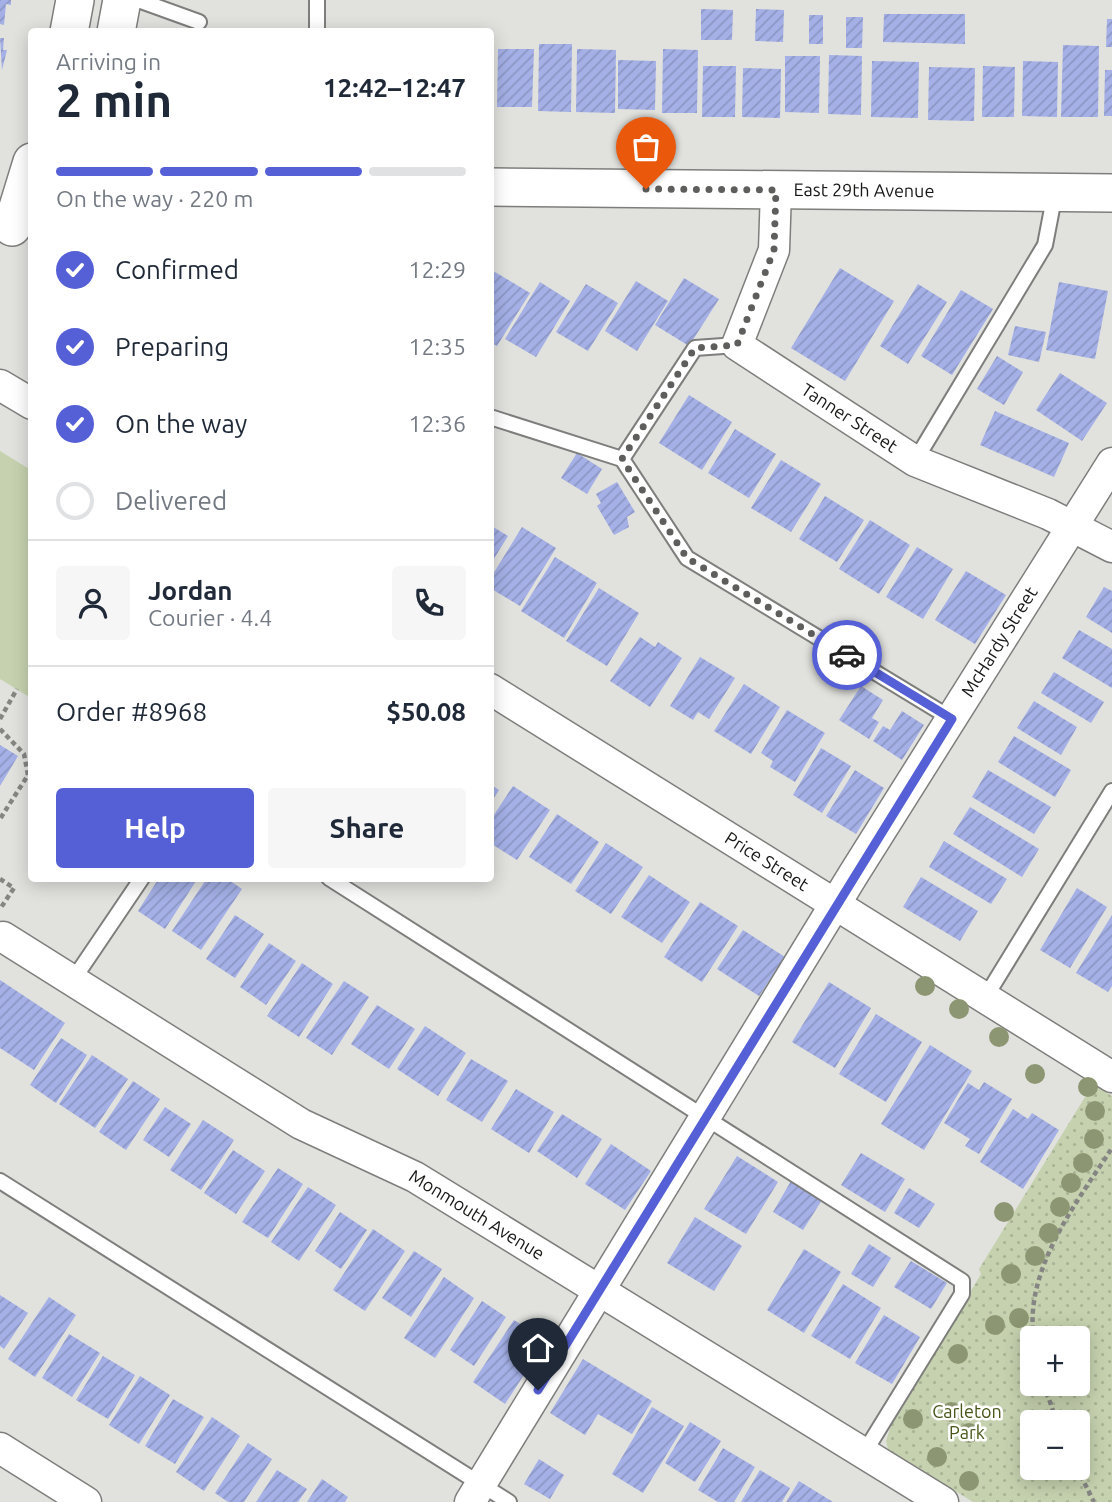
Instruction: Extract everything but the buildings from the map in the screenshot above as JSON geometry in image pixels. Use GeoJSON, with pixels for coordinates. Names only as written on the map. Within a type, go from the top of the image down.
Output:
{"type":"FeatureCollection","features":[{"type":"Feature","properties":{"kind":"street"},"geometry":{"type":"LineString","coordinates":[[70,28],[75,0]]}},
{"type":"Feature","properties":{"kind":"street"},"geometry":{"type":"LineString","coordinates":[[118,28],[122,0]]}},
{"type":"Feature","properties":{"kind":"street","name":"East 29th Avenue"},"geometry":{"type":"LineString","coordinates":[[494,187],[1112,192]]}},
{"type":"Feature","properties":{"kind":"street"},"geometry":{"type":"LineString","coordinates":[[737,345],[774,250],[776,190]]}},
{"type":"Feature","properties":{"kind":"street","name":"Tanner Street"},"geometry":{"type":"LineString","coordinates":[[737,345],[915,461],[1072,524],[1112,547]]}},
{"type":"Feature","properties":{"kind":"street"},"geometry":{"type":"LineString","coordinates":[[0,385],[28,402]]}},
{"type":"Feature","properties":{"kind":"street","name":"McHardy Street"},"geometry":{"type":"LineString","coordinates":[[475,1493],[836,904],[1112,463]]}},
{"type":"Feature","properties":{"kind":"street","name":"Price Street"},"geometry":{"type":"LineString","coordinates":[[494,692],[1112,1077]]}},
{"type":"Feature","properties":{"kind":"street","name":"Monmouth Avenue"},"geometry":{"type":"LineString","coordinates":[[1,929],[73,980],[301,1124],[415,1177],[600,1288],[943,1502]]}},
{"type":"Feature","properties":{"kind":"street"},"geometry":{"type":"LineString","coordinates":[[0,1448],[86,1502]]}},
{"type":"Feature","properties":{"kind":"lane"},"geometry":{"type":"LineString","coordinates":[[138,0],[199,22]]}},
{"type":"Feature","properties":{"kind":"lane"},"geometry":{"type":"LineString","coordinates":[[317,0],[317,28]]}},
{"type":"Feature","properties":{"kind":"lane"},"geometry":{"type":"LineString","coordinates":[[915,461],[1045,245],[1055,192]]}},
{"type":"Feature","properties":{"kind":"lane"},"geometry":{"type":"LineString","coordinates":[[622,459],[695,348],[737,345]]}},
{"type":"Feature","properties":{"kind":"lane"},"geometry":{"type":"LineString","coordinates":[[494,419],[622,459],[687,558],[952,719]]}},
{"type":"Feature","properties":{"kind":"lane"},"geometry":{"type":"LineString","coordinates":[[985,998],[1108,807],[1112,791]]}},
{"type":"Feature","properties":{"kind":"lane"},"geometry":{"type":"LineString","coordinates":[[73,980],[139,882]]}},
{"type":"Feature","properties":{"kind":"lane"},"geometry":{"type":"LineString","coordinates":[[335,882],[962,1282],[962,1294],[864,1452]]}},
{"type":"Feature","properties":{"kind":"lane"},"geometry":{"type":"LineString","coordinates":[[0,1181],[475,1493],[509,1502]]}},
{"type":"Feature","properties":{"kind":"path"},"geometry":{"type":"LineString","coordinates":[[0,719],[18,689]]}},
{"type":"Feature","properties":{"kind":"path"},"geometry":{"type":"LineString","coordinates":[[0,729],[24,754],[28,775],[0,819]]}},
{"type":"Feature","properties":{"kind":"path"},"geometry":{"type":"LineString","coordinates":[[0,879],[14,888],[1,929]]}},
{"type":"Feature","properties":{"kind":"path"},"geometry":{"type":"LineString","coordinates":[[1032,1326],[1036,1290],[1050,1254],[1112,1148]]}},
{"type":"Feature","properties":{"kind":"path"},"geometry":{"type":"LineString","coordinates":[[1083,1480],[1094,1502]]}},
{"type":"Feature","properties":{"kind":"green space"},"geometry":{"type":"Polygon","coordinates":[[[0,451],[28,468],[28,696],[0,679],[0,451]]]}},
{"type":"Feature","properties":{"kind":"green space","name":"Carleton Park"},"geometry":{"type":"Polygon","coordinates":[[[1093,1084],[1112,1096],[1112,1502],[973,1502],[888,1449],[886,1441],[892,1422],[981,1274],[979,1269],[1093,1084]]]}},
{"type":"Feature","properties":{"kind":"way so far"},"geometry":{"type":"LineString","coordinates":[[646,189],[776,190],[775,243],[737,345],[695,348],[622,459],[687,558],[847,655]]}},
{"type":"Feature","properties":{"kind":"route"},"geometry":{"type":"LineString","coordinates":[[538,1390],[820,933],[853,875],[952,719],[847,655]]}}]}
